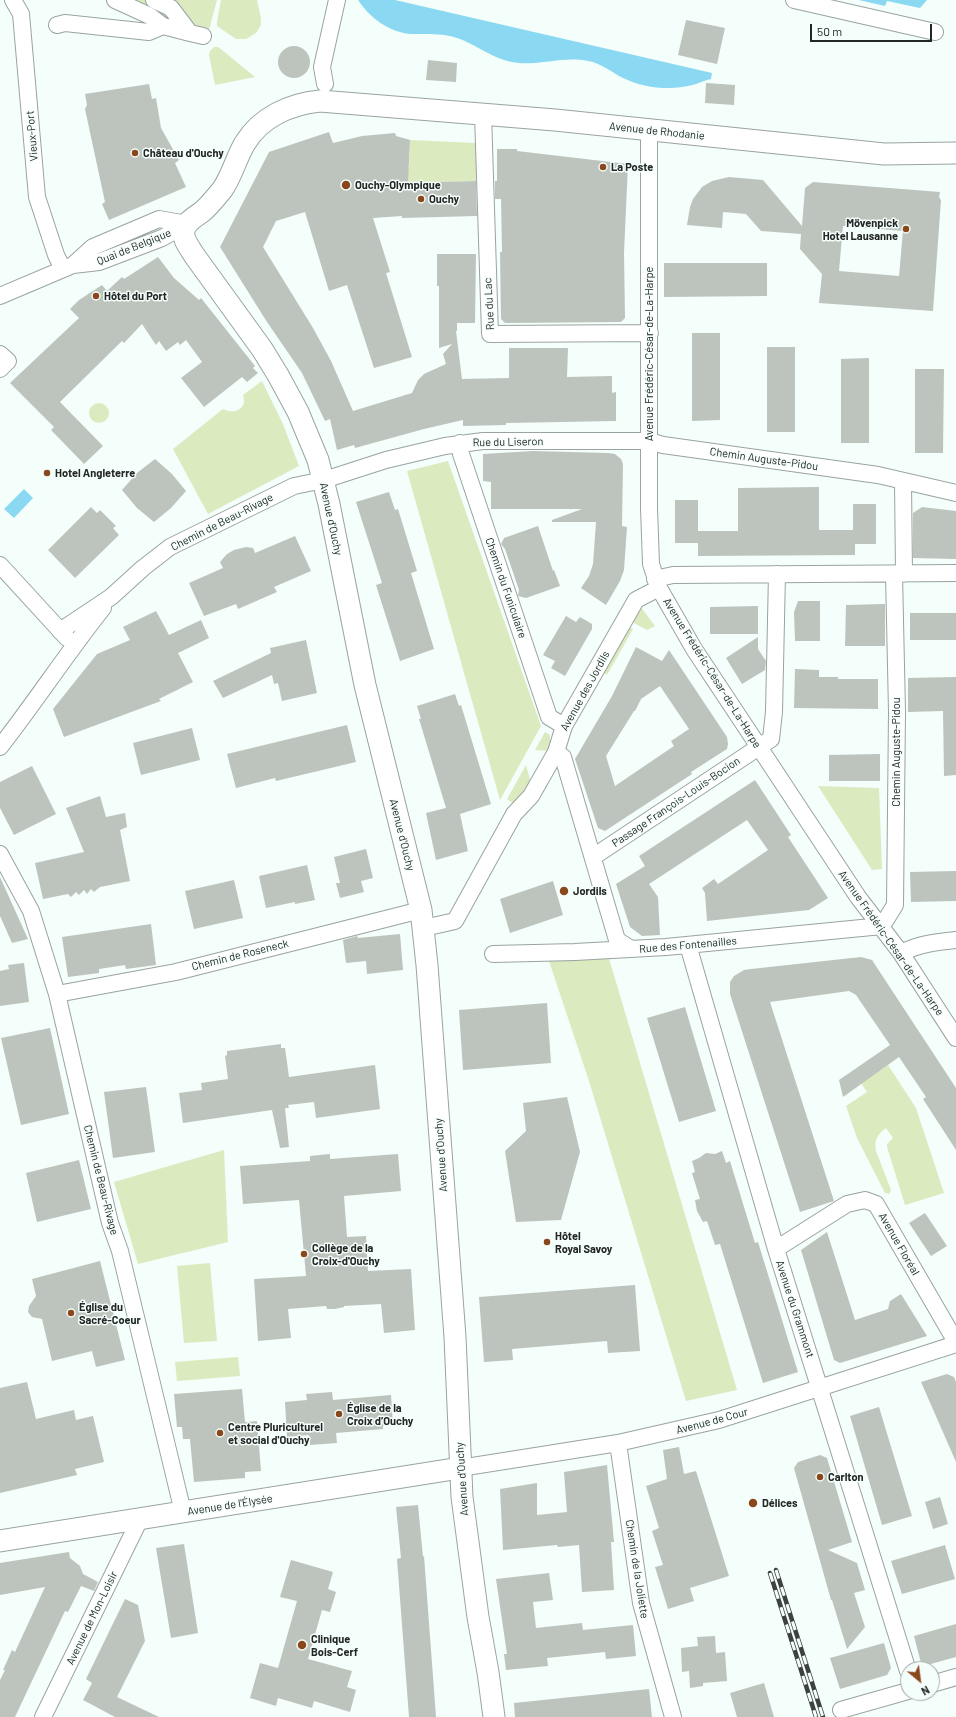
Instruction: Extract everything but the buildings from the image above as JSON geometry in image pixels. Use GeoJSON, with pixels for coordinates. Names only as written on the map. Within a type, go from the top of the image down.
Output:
{"type":"FeatureCollection","features":[{"type":"Feature","properties":{"kind":"main road","name":"Avenue de Rhodanie"},"geometry":{"type":"LineString","coordinates":[[187,224],[203,211],[222,189],[245,142],[260,125],[274,114],[305,102],[320,101],[483,114],[884,154],[956,153]]}},
{"type":"Feature","properties":{"kind":"main road","name":"Avenue d'Ouchy"},"geometry":{"type":"LineString","coordinates":[[187,224],[184,231],[185,240],[203,268],[262,349],[278,375],[298,412],[324,480],[362,672],[423,919],[455,1337],[462,1497],[478,1617],[494,1717]]}},
{"type":"Feature","properties":{"kind":"main road","name":"Avenue de l'Élysée"},"geometry":{"type":"LineString","coordinates":[[0,1541],[460,1468]]}},
{"type":"Feature","properties":{"kind":"street","name":"Vieux-Port"},"geometry":{"type":"LineString","coordinates":[[13,0],[21,14],[37,197],[56,255],[68,267]]}},
{"type":"Feature","properties":{"kind":"street"},"geometry":{"type":"LineString","coordinates":[[115,0],[150,16],[163,26],[197,35],[171,8],[154,0]]}},
{"type":"Feature","properties":{"kind":"street"},"geometry":{"type":"LineString","coordinates":[[325,84],[322,67],[337,0]]}},
{"type":"Feature","properties":{"kind":"street"},"geometry":{"type":"LineString","coordinates":[[794,0],[935,32]]}},
{"type":"Feature","properties":{"kind":"street"},"geometry":{"type":"LineString","coordinates":[[57,25],[65,23],[149,32],[163,26]]}},
{"type":"Feature","properties":{"kind":"street","name":"Rue du Lac"},"geometry":{"type":"LineString","coordinates":[[483,114],[490,334],[650,333]]}},
{"type":"Feature","properties":{"kind":"street","name":"Avenue Frédéric-César-de-La-Harpe"},"geometry":{"type":"LineString","coordinates":[[650,131],[650,552],[651,564],[657,584],[694,649],[858,897],[882,926],[956,1038]]}},
{"type":"Feature","properties":{"kind":"street","name":"Quai de Belgique"},"geometry":{"type":"LineString","coordinates":[[0,296],[68,267],[100,262],[162,238],[187,224]]}},
{"type":"Feature","properties":{"kind":"street"},"geometry":{"type":"LineString","coordinates":[[0,354],[8,362],[0,369]]}},
{"type":"Feature","properties":{"kind":"street","name":"Rue du Liseron"},"geometry":{"type":"LineString","coordinates":[[324,480],[386,460],[460,443],[483,440],[649,440]]}},
{"type":"Feature","properties":{"kind":"street","name":"Chemin Auguste-Pidou"},"geometry":{"type":"LineString","coordinates":[[649,440],[663,445],[878,475],[956,493]]}},
{"type":"Feature","properties":{"kind":"street","name":"Chemin du Funiculaire"},"geometry":{"type":"LineString","coordinates":[[460,443],[461,454],[550,717],[564,726]]}},
{"type":"Feature","properties":{"kind":"street","name":"Chemin de Beau-Rivage"},"geometry":{"type":"LineString","coordinates":[[60,631],[111,597],[143,568],[170,547],[294,486],[324,480]]}},
{"type":"Feature","properties":{"kind":"street","name":"Chemin Auguste-Pidou"},"geometry":{"type":"LineString","coordinates":[[882,926],[894,905],[899,574],[903,481]]}},
{"type":"Feature","properties":{"kind":"street"},"geometry":{"type":"LineString","coordinates":[[0,565],[73,645]]}},
{"type":"Feature","properties":{"kind":"street"},"geometry":{"type":"LineString","coordinates":[[657,584],[673,575],[956,573]]}},
{"type":"Feature","properties":{"kind":"street"},"geometry":{"type":"LineString","coordinates":[[759,747],[771,739],[774,712],[777,574]]}},
{"type":"Feature","properties":{"kind":"street","name":"Avenue des Jordils"},"geometry":{"type":"LineString","coordinates":[[423,919],[455,921],[514,814],[531,796],[556,752],[564,726],[636,600],[657,584]]}},
{"type":"Feature","properties":{"kind":"street","name":"Chemin de Beau-Rivage"},"geometry":{"type":"LineString","coordinates":[[4,742],[73,645],[111,597]]}},
{"type":"Feature","properties":{"kind":"street","name":"Passage François-Louis-Bocion"},"geometry":{"type":"LineString","coordinates":[[593,857],[759,747]]}},
{"type":"Feature","properties":{"kind":"street"},"geometry":{"type":"LineString","coordinates":[[556,752],[563,757],[617,940],[631,949]]}},
{"type":"Feature","properties":{"kind":"street","name":"Chemin de Beau-Rivage"},"geometry":{"type":"LineString","coordinates":[[0,854],[31,911],[57,994],[110,1223],[120,1251],[183,1512]]}},
{"type":"Feature","properties":{"kind":"street","name":"Chemin de Roseneck"},"geometry":{"type":"LineString","coordinates":[[57,994],[176,972],[423,919]]}},
{"type":"Feature","properties":{"kind":"street","name":"Rue des Fontenailles"},"geometry":{"type":"LineString","coordinates":[[493,954],[631,949],[688,945],[882,926]]}},
{"type":"Feature","properties":{"kind":"street"},"geometry":{"type":"LineString","coordinates":[[901,954],[911,948],[928,943],[956,940]]}},
{"type":"Feature","properties":{"kind":"street","name":"Avenue du Grammont"},"geometry":{"type":"LineString","coordinates":[[688,945],[776,1249],[905,1661]]}},
{"type":"Feature","properties":{"kind":"street","name":"Avenue Floréal"},"geometry":{"type":"LineString","coordinates":[[776,1249],[847,1204],[865,1200],[876,1204],[956,1343]]}},
{"type":"Feature","properties":{"kind":"street","name":"Avenue de Cour"},"geometry":{"type":"LineString","coordinates":[[460,1468],[618,1443],[719,1420],[956,1343]]}},
{"type":"Feature","properties":{"kind":"street","name":"Chemin de la Joliette"},"geometry":{"type":"LineString","coordinates":[[618,1443],[641,1603],[673,1717]]}},
{"type":"Feature","properties":{"kind":"street","name":"Avenue de Mon-Loisir"},"geometry":{"type":"LineString","coordinates":[[43,1717],[140,1519]]}},
{"type":"Feature","properties":{"kind":"street"},"geometry":{"type":"LineString","coordinates":[[940,1682],[956,1677]]}},
{"type":"Feature","properties":{"kind":"street"},"geometry":{"type":"LineString","coordinates":[[841,1710],[900,1693]]}},
{"type":"Feature","properties":{"kind":"green space"},"geometry":{"type":"Polygon","coordinates":[[[127,0],[217,0],[209,30],[165,22],[127,0]]]}},
{"type":"Feature","properties":{"kind":"green space"},"geometry":{"type":"Polygon","coordinates":[[[221,0],[257,0],[261,25],[256,33],[246,39],[236,39],[217,26],[221,0]]]}},
{"type":"Feature","properties":{"kind":"green space"},"geometry":{"type":"Polygon","coordinates":[[[214,47],[218,47],[255,77],[215,85],[209,55],[210,51],[214,47]]]}},
{"type":"Feature","properties":{"kind":"green space"},"geometry":{"type":"Polygon","coordinates":[[[410,140],[476,143],[476,181],[402,184],[409,167],[410,140]]]}},
{"type":"Feature","properties":{"kind":"green space"},"geometry":{"type":"Polygon","coordinates":[[[262,381],[283,424],[299,466],[208,514],[173,449],[223,409],[227,411],[239,410],[244,404],[243,395],[262,381]]]}},
{"type":"Feature","properties":{"kind":"green space"},"geometry":{"type":"Polygon","coordinates":[[[99,403],[106,406],[109,413],[106,420],[99,423],[92,420],[89,413],[92,406],[99,403]]]}},
{"type":"Feature","properties":{"kind":"green space"},"geometry":{"type":"Polygon","coordinates":[[[448,461],[541,726],[500,800],[407,471],[448,461]]]}},
{"type":"Feature","properties":{"kind":"green space"},"geometry":{"type":"Polygon","coordinates":[[[640,606],[655,626],[647,630],[632,622],[640,606]]]}},
{"type":"Feature","properties":{"kind":"green space"},"geometry":{"type":"Polygon","coordinates":[[[629,627],[633,629],[607,675],[603,672],[629,627]]]}},
{"type":"Feature","properties":{"kind":"green space"},"geometry":{"type":"Polygon","coordinates":[[[545,732],[550,735],[550,751],[535,750],[545,732]]]}},
{"type":"Feature","properties":{"kind":"green space"},"geometry":{"type":"Polygon","coordinates":[[[526,765],[531,783],[514,804],[507,799],[526,765]]]}},
{"type":"Feature","properties":{"kind":"green space"},"geometry":{"type":"Polygon","coordinates":[[[818,786],[879,788],[882,869],[872,870],[818,786]]]}},
{"type":"Feature","properties":{"kind":"green space"},"geometry":{"type":"Polygon","coordinates":[[[608,955],[737,1390],[686,1401],[589,1081],[548,958],[608,955]]]}},
{"type":"Feature","properties":{"kind":"green space"},"geometry":{"type":"Polygon","coordinates":[[[888,1065],[916,1108],[944,1193],[905,1205],[887,1147],[887,1144],[893,1138],[886,1128],[878,1135],[875,1144],[876,1151],[891,1190],[889,1194],[885,1193],[857,1138],[846,1106],[867,1092],[861,1083],[888,1065]]]}},
{"type":"Feature","properties":{"kind":"green space"},"geometry":{"type":"Polygon","coordinates":[[[224,1150],[228,1242],[138,1264],[114,1182],[224,1150]]]}},
{"type":"Feature","properties":{"kind":"green space"},"geometry":{"type":"Polygon","coordinates":[[[210,1263],[217,1341],[184,1343],[177,1266],[210,1263]]]}},
{"type":"Feature","properties":{"kind":"green space"},"geometry":{"type":"Polygon","coordinates":[[[238,1357],[240,1376],[177,1381],[175,1362],[238,1357]]]}},
{"type":"Feature","properties":{"kind":"water"},"geometry":{"type":"Polygon","coordinates":[[[358,0],[395,0],[712,73],[711,79],[678,88],[660,88],[632,82],[602,66],[588,61],[570,59],[536,63],[511,62],[495,57],[467,42],[454,37],[436,34],[404,33],[388,28],[368,13],[358,0]]]}},
{"type":"Feature","properties":{"kind":"water"},"geometry":{"type":"Polygon","coordinates":[[[859,0],[927,0],[920,8],[887,1],[885,6],[859,0]]]}},
{"type":"Feature","properties":{"kind":"water"},"geometry":{"type":"Polygon","coordinates":[[[24,489],[33,498],[14,518],[4,509],[24,489]]]}},
{"type":"Feature","properties":{"kind":"railway"},"geometry":{"type":"LineString","coordinates":[[776,1570],[823,1717]]}},
{"type":"Feature","properties":{"kind":"railway"},"geometry":{"type":"LineString","coordinates":[[770,1573],[816,1717]]}},
{"type":"Feature","properties":{"kind":"place","name":"Château d'Ouchy"},"geometry":{"type":"Point","coordinates":[135,153]}},
{"type":"Feature","properties":{"kind":"place","name":"La Poste"},"geometry":{"type":"Point","coordinates":[603,167]}},
{"type":"Feature","properties":{"kind":"place","name":"Ouchy-Olympique"},"geometry":{"type":"Point","coordinates":[346,185]}},
{"type":"Feature","properties":{"kind":"place","name":"Ouchy"},"geometry":{"type":"Point","coordinates":[421,199]}},
{"type":"Feature","properties":{"kind":"place","name":"Mövenpick Hotel Lausanne"},"geometry":{"type":"Point","coordinates":[906,229]}},
{"type":"Feature","properties":{"kind":"place","name":"Hôtel du Port"},"geometry":{"type":"Point","coordinates":[96,296]}},
{"type":"Feature","properties":{"kind":"place","name":"Hotel Angleterre"},"geometry":{"type":"Point","coordinates":[47,473]}},
{"type":"Feature","properties":{"kind":"place","name":"Jordils"},"geometry":{"type":"Point","coordinates":[564,891]}},
{"type":"Feature","properties":{"kind":"place","name":"Hôtel Royal Savoy"},"geometry":{"type":"Point","coordinates":[547,1242]}},
{"type":"Feature","properties":{"kind":"place","name":"Collège de la Croix-d'Ouchy"},"geometry":{"type":"Point","coordinates":[304,1254]}},
{"type":"Feature","properties":{"kind":"place","name":"Église du Sacré-Coeur"},"geometry":{"type":"Point","coordinates":[71,1313]}},
{"type":"Feature","properties":{"kind":"place","name":"Église de la Croix d’Ouchy"},"geometry":{"type":"Point","coordinates":[339,1414]}},
{"type":"Feature","properties":{"kind":"place","name":"Centre Pluriculturel et social d'Ouchy"},"geometry":{"type":"Point","coordinates":[220,1433]}},
{"type":"Feature","properties":{"kind":"place","name":"Carlton"},"geometry":{"type":"Point","coordinates":[820,1477]}},
{"type":"Feature","properties":{"kind":"place","name":"Délices"},"geometry":{"type":"Point","coordinates":[753,1503]}},
{"type":"Feature","properties":{"kind":"place","name":"Clinique Bois-Cerf"},"geometry":{"type":"Point","coordinates":[302,1645]}}]}
